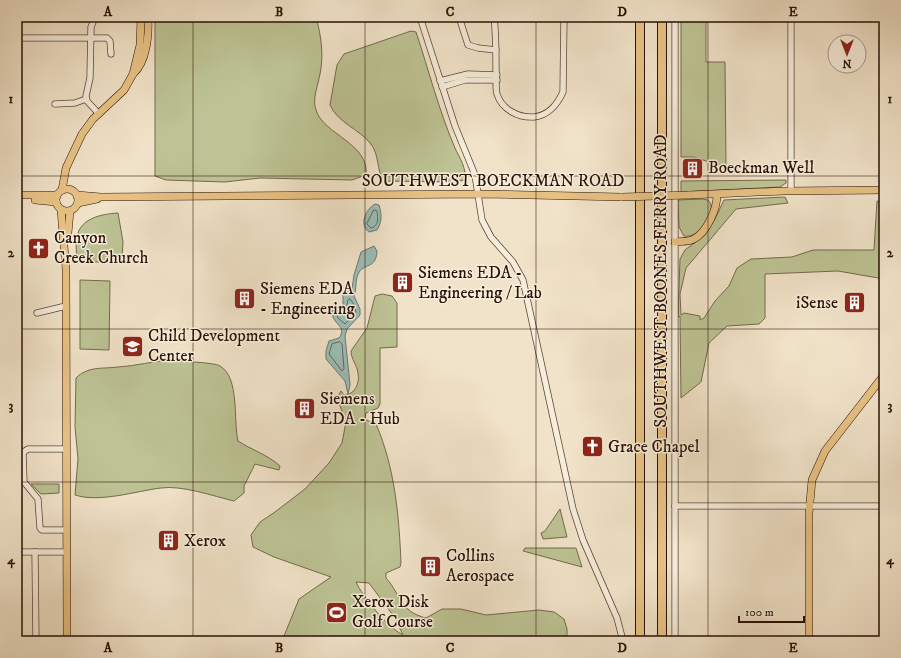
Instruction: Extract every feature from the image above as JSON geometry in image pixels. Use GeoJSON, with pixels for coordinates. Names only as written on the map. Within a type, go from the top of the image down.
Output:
{"type":"FeatureCollection","features":[{"type":"Feature","properties":{"kind":"highway"},"geometry":{"type":"LineString","coordinates":[[640,17],[640,641]]}},
{"type":"Feature","properties":{"kind":"highway"},"geometry":{"type":"LineString","coordinates":[[662,17],[662,641]]}},
{"type":"Feature","properties":{"kind":"main road"},"geometry":{"type":"LineString","coordinates":[[67,641],[66,306],[64,239],[62,235],[61,210],[58,196],[66,168],[82,134],[99,114],[124,90],[133,74],[140,45],[141,17]]}},
{"type":"Feature","properties":{"kind":"main road"},"geometry":{"type":"LineString","coordinates":[[133,74],[138,70],[145,48],[148,17]]}},
{"type":"Feature","properties":{"kind":"main road"},"geometry":{"type":"LineString","coordinates":[[64,239],[68,233],[70,211],[77,199],[70,190],[69,164]]}},
{"type":"Feature","properties":{"kind":"main road"},"geometry":{"type":"LineString","coordinates":[[17,199],[58,196],[70,190]]}},
{"type":"Feature","properties":{"kind":"main road","name":"SOUTHWEST BOECKMAN ROAD"},"geometry":{"type":"LineString","coordinates":[[77,199],[101,197],[478,194],[622,197],[717,195],[791,191],[884,190]]}},
{"type":"Feature","properties":{"kind":"main road"},"geometry":{"type":"LineString","coordinates":[[17,195],[58,196]]}},
{"type":"Feature","properties":{"kind":"main road"},"geometry":{"type":"LineString","coordinates":[[675,242],[691,240],[698,236],[714,213],[717,195]]}},
{"type":"Feature","properties":{"kind":"main road"},"geometry":{"type":"LineString","coordinates":[[61,210],[70,211]]}},
{"type":"Feature","properties":{"kind":"main road"},"geometry":{"type":"LineString","coordinates":[[809,641],[809,506],[812,480],[823,455],[884,375]]}},
{"type":"Feature","properties":{"kind":"street"},"geometry":{"type":"LineString","coordinates":[[86,99],[90,78],[91,24],[95,17]]}},
{"type":"Feature","properties":{"kind":"street"},"geometry":{"type":"LineString","coordinates":[[420,17],[459,138],[473,170],[480,214],[486,228],[499,248],[515,265],[523,280],[572,504],[584,540],[619,623],[623,641]]}},
{"type":"Feature","properties":{"kind":"street"},"geometry":{"type":"LineString","coordinates":[[459,17],[468,45],[496,50]]}},
{"type":"Feature","properties":{"kind":"street"},"geometry":{"type":"LineString","coordinates":[[494,17],[498,96],[508,110],[514,113],[535,116],[547,112],[554,107],[559,101],[564,88],[564,17]]}},
{"type":"Feature","properties":{"kind":"street","name":"SOUTHWEST BOONES FERRY ROAD"},"geometry":{"type":"LineString","coordinates":[[675,17],[675,641]]}},
{"type":"Feature","properties":{"kind":"street"},"geometry":{"type":"LineString","coordinates":[[791,17],[791,191]]}},
{"type":"Feature","properties":{"kind":"street"},"geometry":{"type":"LineString","coordinates":[[17,38],[109,39],[111,54]]}},
{"type":"Feature","properties":{"kind":"street"},"geometry":{"type":"LineString","coordinates":[[441,84],[497,77]]}},
{"type":"Feature","properties":{"kind":"street"},"geometry":{"type":"LineString","coordinates":[[55,104],[75,104],[86,99]]}},
{"type":"Feature","properties":{"kind":"street"},"geometry":{"type":"LineString","coordinates":[[86,99],[99,114]]}},
{"type":"Feature","properties":{"kind":"street"},"geometry":{"type":"LineString","coordinates":[[37,313],[66,306]]}},
{"type":"Feature","properties":{"kind":"street"},"geometry":{"type":"LineString","coordinates":[[66,449],[28,449],[25,451],[23,458],[24,482],[38,499],[40,528],[42,530],[66,530]]}},
{"type":"Feature","properties":{"kind":"street"},"geometry":{"type":"LineString","coordinates":[[674,506],[884,506]]}},
{"type":"Feature","properties":{"kind":"street"},"geometry":{"type":"LineString","coordinates":[[17,552],[66,552]]}},
{"type":"Feature","properties":{"kind":"street"},"geometry":{"type":"LineString","coordinates":[[35,552],[36,641]]}},
{"type":"Feature","properties":{"kind":"green space"},"geometry":{"type":"Polygon","coordinates":[[[155,17],[316,17],[321,38],[322,52],[321,67],[315,96],[316,110],[320,118],[327,126],[354,147],[361,155],[365,164],[366,175],[352,180],[260,178],[225,182],[166,180],[155,176],[155,17]]]}},
{"type":"Feature","properties":{"kind":"green space"},"geometry":{"type":"Polygon","coordinates":[[[681,17],[706,17],[706,62],[725,62],[726,167],[693,157],[681,157],[681,17]]]}},
{"type":"Feature","properties":{"kind":"green space"},"geometry":{"type":"Polygon","coordinates":[[[411,31],[416,32],[444,120],[464,168],[464,180],[456,182],[384,181],[373,147],[365,138],[338,117],[330,105],[337,65],[344,54],[411,31]]]}},
{"type":"Feature","properties":{"kind":"green space"},"geometry":{"type":"Polygon","coordinates":[[[786,180],[786,183],[780,187],[681,192],[681,181],[786,180]]]}},
{"type":"Feature","properties":{"kind":"green space"},"geometry":{"type":"Polygon","coordinates":[[[785,197],[788,203],[736,209],[686,268],[680,294],[681,315],[684,313],[700,316],[700,320],[704,318],[715,301],[729,286],[737,268],[751,259],[792,257],[813,250],[874,250],[877,201],[884,202],[884,279],[838,271],[765,274],[765,318],[759,324],[727,326],[709,343],[701,382],[681,398],[680,316],[678,317],[680,259],[685,250],[702,237],[714,221],[724,200],[785,197]]]}},
{"type":"Feature","properties":{"kind":"green space"},"geometry":{"type":"Polygon","coordinates":[[[678,200],[708,200],[711,204],[710,214],[704,226],[694,234],[684,236],[679,227],[678,200]]]}},
{"type":"Feature","properties":{"kind":"green space"},"geometry":{"type":"Polygon","coordinates":[[[118,213],[123,242],[122,259],[120,262],[77,262],[76,240],[82,225],[93,218],[105,214],[118,213]]]}},
{"type":"Feature","properties":{"kind":"green space"},"geometry":{"type":"Polygon","coordinates":[[[80,280],[110,281],[109,350],[80,349],[80,280]]]}},
{"type":"Feature","properties":{"kind":"green space"},"geometry":{"type":"Polygon","coordinates":[[[382,294],[392,296],[397,303],[397,347],[380,348],[380,404],[378,408],[366,413],[365,418],[366,420],[376,424],[388,458],[395,492],[401,563],[400,567],[386,573],[386,578],[406,607],[417,615],[426,618],[442,609],[461,609],[486,615],[539,610],[554,612],[564,619],[567,629],[567,641],[282,641],[299,599],[331,577],[274,557],[253,547],[251,535],[260,522],[305,489],[329,463],[342,443],[346,422],[337,398],[341,391],[344,395],[351,393],[356,388],[358,373],[351,351],[367,328],[375,296],[382,294]],[[356,582],[364,595],[383,619],[403,635],[395,618],[369,583],[356,582]]]}},
{"type":"Feature","properties":{"kind":"green space"},"geometry":{"type":"Polygon","coordinates":[[[171,360],[217,365],[226,372],[231,380],[235,400],[238,441],[275,462],[280,466],[279,470],[255,464],[244,486],[244,493],[234,501],[198,492],[169,487],[107,497],[95,498],[75,495],[78,459],[75,427],[76,378],[90,370],[171,360]]]}},
{"type":"Feature","properties":{"kind":"green space"},"geometry":{"type":"Polygon","coordinates":[[[31,484],[59,484],[59,493],[41,494],[31,484]]]}},
{"type":"Feature","properties":{"kind":"green space"},"geometry":{"type":"Polygon","coordinates":[[[560,509],[567,537],[543,539],[541,533],[545,531],[560,509]]]}},
{"type":"Feature","properties":{"kind":"green space"},"geometry":{"type":"Polygon","coordinates":[[[525,548],[576,548],[582,567],[523,551],[525,548]]]}},
{"type":"Feature","properties":{"kind":"water"},"geometry":{"type":"Polygon","coordinates":[[[375,204],[379,205],[381,221],[377,230],[369,232],[364,226],[364,218],[368,210],[375,204]]]}},
{"type":"Feature","properties":{"kind":"water"},"geometry":{"type":"Polygon","coordinates":[[[374,246],[377,251],[374,261],[360,270],[358,274],[354,296],[360,309],[360,315],[347,329],[345,336],[350,385],[348,394],[345,381],[326,359],[326,351],[329,341],[339,338],[342,331],[340,326],[334,320],[332,307],[343,307],[343,294],[352,289],[354,275],[361,252],[374,246]]]}},
{"type":"Feature","properties":{"kind":"place","name":"Boeckman Well"},"geometry":{"type":"Point","coordinates":[692,168]}},
{"type":"Feature","properties":{"kind":"place","name":"Canyon Creek Church"},"geometry":{"type":"Point","coordinates":[39,248]}},
{"type":"Feature","properties":{"kind":"place","name":"Siemens EDA - Engineering / Lab"},"geometry":{"type":"Point","coordinates":[403,283]}},
{"type":"Feature","properties":{"kind":"place","name":"Siemens EDA - Engineering"},"geometry":{"type":"Point","coordinates":[244,299]}},
{"type":"Feature","properties":{"kind":"place","name":"iSense"},"geometry":{"type":"Point","coordinates":[854,303]}},
{"type":"Feature","properties":{"kind":"place","name":"Child Development Center"},"geometry":{"type":"Point","coordinates":[132,346]}},
{"type":"Feature","properties":{"kind":"place","name":"Siemens EDA - Hub"},"geometry":{"type":"Point","coordinates":[304,409]}},
{"type":"Feature","properties":{"kind":"place","name":"Grace Chapel"},"geometry":{"type":"Point","coordinates":[592,447]}},
{"type":"Feature","properties":{"kind":"place","name":"Xerox"},"geometry":{"type":"Point","coordinates":[169,541]}},
{"type":"Feature","properties":{"kind":"place","name":"Collins Aerospace"},"geometry":{"type":"Point","coordinates":[430,566]}},
{"type":"Feature","properties":{"kind":"place","name":"Xerox Disk Golf Course"},"geometry":{"type":"Point","coordinates":[336,612]}}]}
